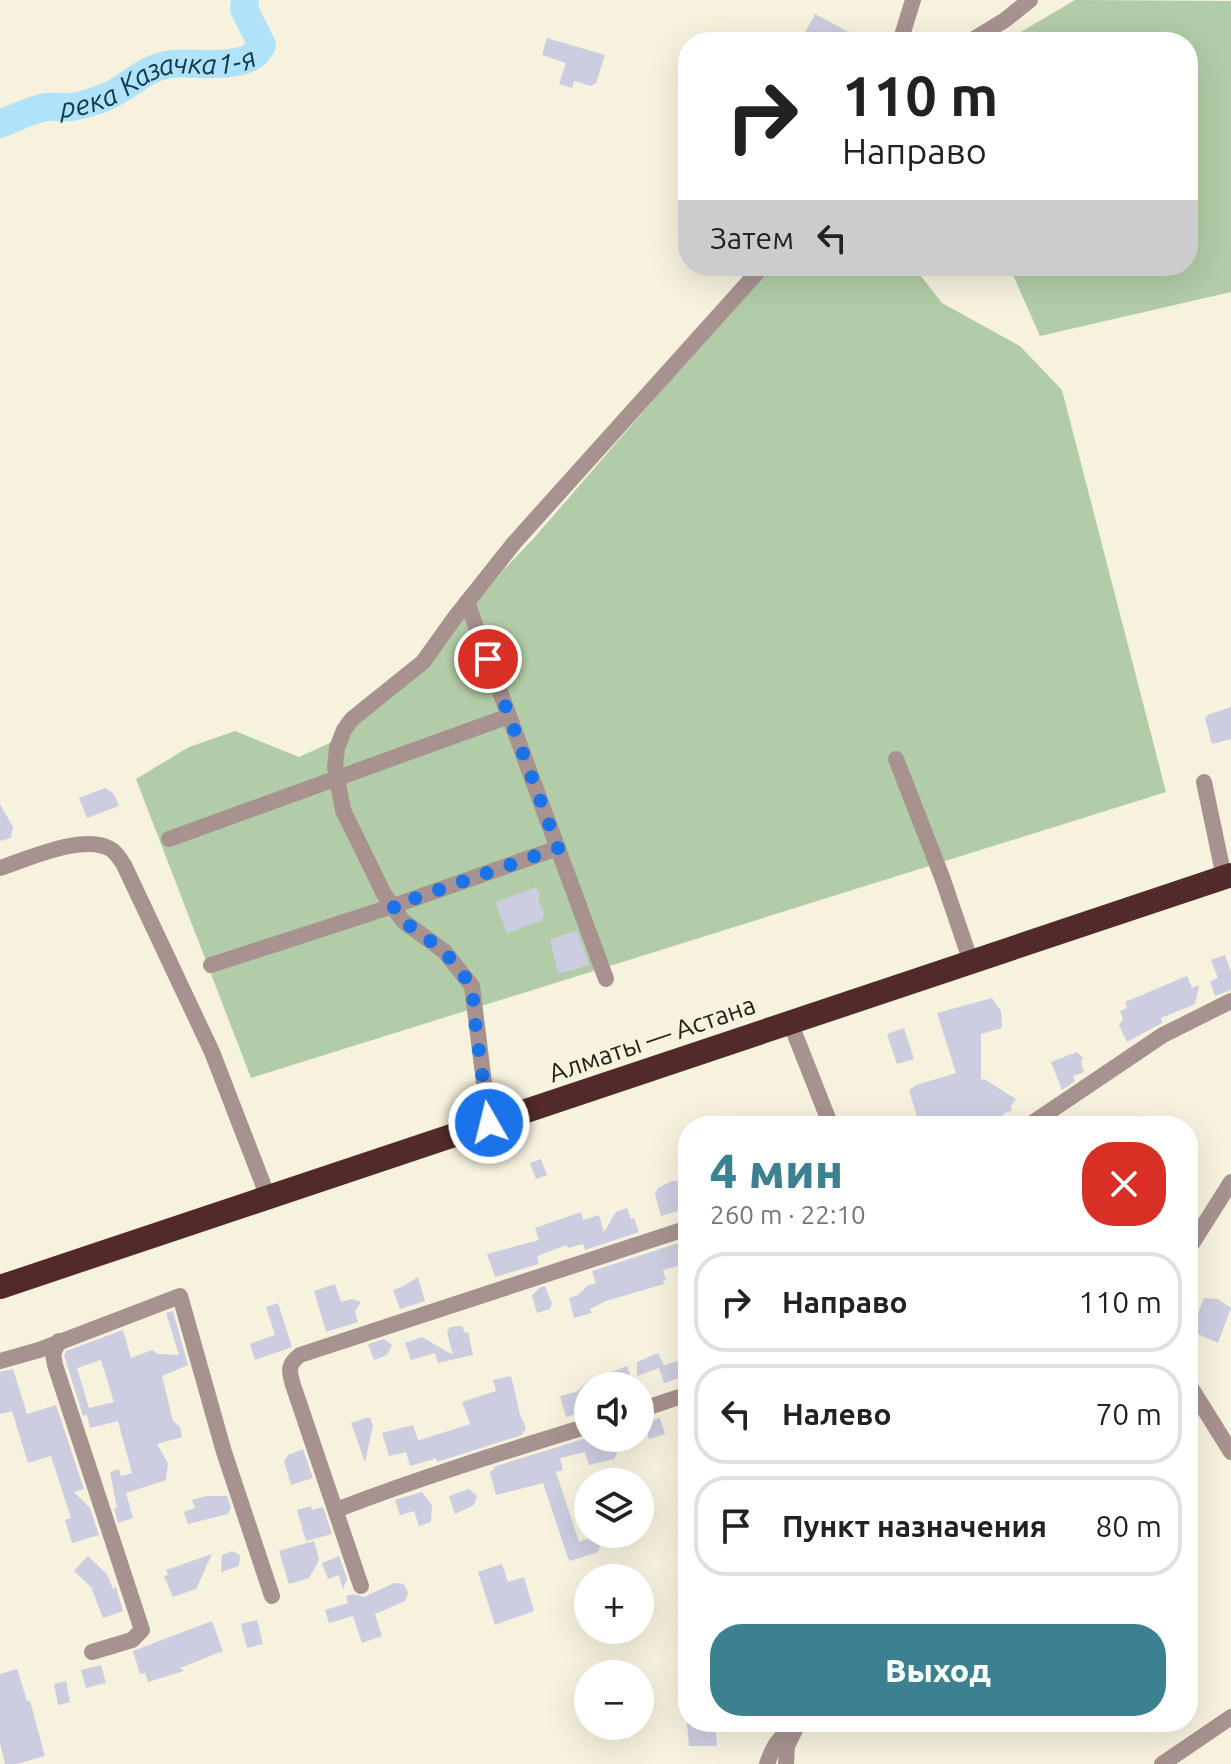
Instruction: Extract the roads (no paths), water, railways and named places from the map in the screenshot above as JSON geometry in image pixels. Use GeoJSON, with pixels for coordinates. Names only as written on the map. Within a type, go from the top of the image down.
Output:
{"type":"FeatureCollection","features":[{"type":"Feature","properties":{"kind":"highway","name":"Алматы — Астана"},"geometry":{"type":"LineString","coordinates":[[0,1287],[1228,876]]}},
{"type":"Feature","properties":{"kind":"street"},"geometry":{"type":"LineString","coordinates":[[903,32],[913,0]]}},
{"type":"Feature","properties":{"kind":"street"},"geometry":{"type":"LineString","coordinates":[[985,32],[1030,0]]}},
{"type":"Feature","properties":{"kind":"street"},"geometry":{"type":"LineString","coordinates":[[489,1123],[472,986],[444,951],[403,921],[393,906],[343,810],[337,780],[337,748],[344,730],[364,707],[423,662],[514,543],[754,276]]}},
{"type":"Feature","properties":{"kind":"street"},"geometry":{"type":"LineString","coordinates":[[467,602],[606,979]]}},
{"type":"Feature","properties":{"kind":"street"},"geometry":{"type":"LineString","coordinates":[[169,839],[509,716]]}},
{"type":"Feature","properties":{"kind":"street"},"geometry":{"type":"LineString","coordinates":[[896,759],[971,962]]}},
{"type":"Feature","properties":{"kind":"street"},"geometry":{"type":"LineString","coordinates":[[1204,782],[1228,876]]}},
{"type":"Feature","properties":{"kind":"street"},"geometry":{"type":"LineString","coordinates":[[0,868],[84,844],[114,851],[124,865],[212,1052],[268,1197]]}},
{"type":"Feature","properties":{"kind":"street"},"geometry":{"type":"LineString","coordinates":[[211,965],[558,848]]}},
{"type":"Feature","properties":{"kind":"street"},"geometry":{"type":"LineString","coordinates":[[1043,1116],[1163,1035],[1231,1001]]}},
{"type":"Feature","properties":{"kind":"street"},"geometry":{"type":"LineString","coordinates":[[790,1022],[827,1116]]}},
{"type":"Feature","properties":{"kind":"street"},"geometry":{"type":"LineString","coordinates":[[1198,1234],[1231,1182]]}},
{"type":"Feature","properties":{"kind":"street"},"geometry":{"type":"LineString","coordinates":[[361,1586],[293,1385],[289,1371],[293,1360],[300,1355],[678,1231]]}},
{"type":"Feature","properties":{"kind":"street"},"geometry":{"type":"LineString","coordinates":[[0,1361],[180,1296],[224,1452],[272,1596]]}},
{"type":"Feature","properties":{"kind":"street"},"geometry":{"type":"LineString","coordinates":[[59,1341],[53,1354],[55,1365],[142,1630],[132,1640],[92,1652]]}},
{"type":"Feature","properties":{"kind":"street"},"geometry":{"type":"LineString","coordinates":[[654,1405],[678,1397]]}},
{"type":"Feature","properties":{"kind":"street"},"geometry":{"type":"LineString","coordinates":[[1198,1399],[1231,1452]]}},
{"type":"Feature","properties":{"kind":"street"},"geometry":{"type":"LineString","coordinates":[[336,1510],[514,1447],[574,1430]]}},
{"type":"Feature","properties":{"kind":"street"},"geometry":{"type":"LineString","coordinates":[[1162,1764],[1231,1717]]}},
{"type":"Feature","properties":{"kind":"street"},"geometry":{"type":"LineString","coordinates":[[767,1764],[778,1739],[787,1732]]}},
{"type":"Feature","properties":{"kind":"street"},"geometry":{"type":"LineString","coordinates":[[786,1764],[787,1746],[794,1732]]}},
{"type":"Feature","properties":{"kind":"waterway","name":"река Казачка1-я"},"geometry":{"type":"LineString","coordinates":[[0,124],[40,108],[75,106],[101,99],[161,66],[235,63],[246,59],[262,45],[244,9],[245,0]]}}]}
